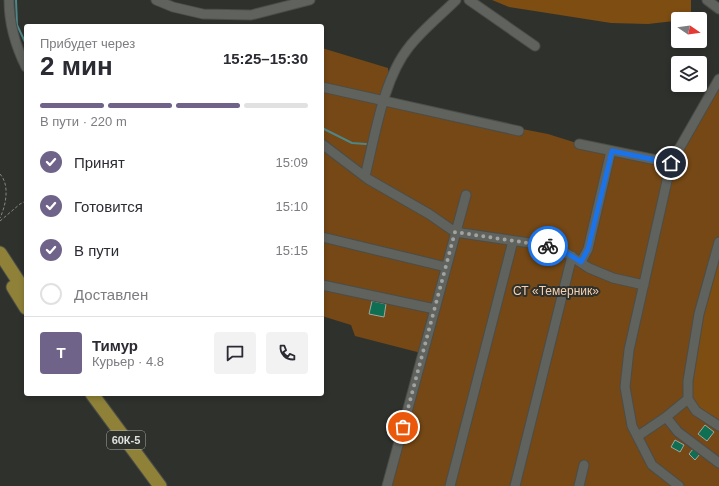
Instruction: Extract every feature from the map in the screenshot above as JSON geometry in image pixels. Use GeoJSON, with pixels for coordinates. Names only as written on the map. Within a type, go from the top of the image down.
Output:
{"type":"FeatureCollection","features":[{"type":"Feature","properties":{"kind":"highway"},"geometry":{"type":"LineString","coordinates":[[0,252],[24,290]]}},
{"type":"Feature","properties":{"kind":"highway"},"geometry":{"type":"LineString","coordinates":[[0,267],[24,305]]}},
{"type":"Feature","properties":{"kind":"highway","name":"60К-5"},"geometry":{"type":"LineString","coordinates":[[84,396],[151,486]]}},
{"type":"Feature","properties":{"kind":"highway","name":"60К-5"},"geometry":{"type":"LineString","coordinates":[[93,396],[160,486]]}},
{"type":"Feature","properties":{"kind":"street"},"geometry":{"type":"LineString","coordinates":[[9,0],[11,31],[17,50],[24,63]]}},
{"type":"Feature","properties":{"kind":"street"},"geometry":{"type":"LineString","coordinates":[[156,0],[173,8],[203,14],[251,16],[310,0]]}},
{"type":"Feature","properties":{"kind":"street"},"geometry":{"type":"LineString","coordinates":[[365,176],[384,101],[394,73],[408,48],[456,0]]}},
{"type":"Feature","properties":{"kind":"street"},"geometry":{"type":"LineString","coordinates":[[469,0],[535,46]]}},
{"type":"Feature","properties":{"kind":"street"},"geometry":{"type":"LineString","coordinates":[[707,0],[719,9]]}},
{"type":"Feature","properties":{"kind":"street"},"geometry":{"type":"LineString","coordinates":[[679,486],[652,465],[632,426],[624,386],[629,350],[671,163],[719,79]]}},
{"type":"Feature","properties":{"kind":"street"},"geometry":{"type":"LineString","coordinates":[[324,87],[519,131]]}},
{"type":"Feature","properties":{"kind":"street"},"geometry":{"type":"LineString","coordinates":[[579,144],[671,163]]}},
{"type":"Feature","properties":{"kind":"street"},"geometry":{"type":"LineString","coordinates":[[324,145],[365,176],[455,232],[557,247],[589,268],[613,278],[644,285]]}},
{"type":"Feature","properties":{"kind":"street"},"geometry":{"type":"LineString","coordinates":[[581,262],[588,249],[612,151]]}},
{"type":"Feature","properties":{"kind":"street"},"geometry":{"type":"LineString","coordinates":[[387,486],[466,195]]}},
{"type":"Feature","properties":{"kind":"street"},"geometry":{"type":"LineString","coordinates":[[324,237],[446,267]]}},
{"type":"Feature","properties":{"kind":"street"},"geometry":{"type":"LineString","coordinates":[[450,486],[513,241]]}},
{"type":"Feature","properties":{"kind":"street"},"geometry":{"type":"LineString","coordinates":[[719,242],[699,314],[688,381],[688,399],[696,411],[719,426]]}},
{"type":"Feature","properties":{"kind":"street"},"geometry":{"type":"LineString","coordinates":[[515,486],[572,256]]}},
{"type":"Feature","properties":{"kind":"street"},"geometry":{"type":"LineString","coordinates":[[324,285],[435,309]]}},
{"type":"Feature","properties":{"kind":"street"},"geometry":{"type":"LineString","coordinates":[[638,436],[666,417],[688,399]]}},
{"type":"Feature","properties":{"kind":"street"},"geometry":{"type":"LineString","coordinates":[[666,417],[678,432],[719,463]]}},
{"type":"Feature","properties":{"kind":"street"},"geometry":{"type":"LineString","coordinates":[[579,486],[584,465]]}},
{"type":"Feature","properties":{"kind":"path"},"geometry":{"type":"LineString","coordinates":[[0,174],[6,189],[5,204],[0,219]]}},
{"type":"Feature","properties":{"kind":"path"},"geometry":{"type":"LineString","coordinates":[[0,219],[24,202]]}},
{"type":"Feature","properties":{"kind":"green space","name":"СТ «Темерник»"},"geometry":{"type":"Polygon","coordinates":[[[324,49],[388,68],[390,103],[548,134],[583,145],[665,163],[690,125],[719,74],[719,252],[716,430],[719,431],[719,486],[385,486],[421,353],[355,336],[351,325],[324,317],[324,49]]]}},
{"type":"Feature","properties":{"kind":"shaded area"},"geometry":{"type":"Polygon","coordinates":[[[492,0],[691,0],[691,12],[671,12],[671,21],[648,24],[611,23],[509,7],[492,0]]]}},
{"type":"Feature","properties":{"kind":"shaded area"},"geometry":{"type":"Polygon","coordinates":[[[719,252],[719,431],[696,411],[689,395],[703,311],[719,252]]]}},
{"type":"Feature","properties":{"kind":"building"},"geometry":{"type":"Polygon","coordinates":[[[372,301],[386,304],[384,317],[369,314],[372,301]]]}},
{"type":"Feature","properties":{"kind":"building"},"geometry":{"type":"Polygon","coordinates":[[[705,425],[714,432],[707,441],[698,434],[705,425]]]}},
{"type":"Feature","properties":{"kind":"building"},"geometry":{"type":"Polygon","coordinates":[[[675,440],[684,445],[680,452],[671,447],[675,440]]]}},
{"type":"Feature","properties":{"kind":"building"},"geometry":{"type":"Polygon","coordinates":[[[693,449],[700,454],[695,460],[689,454],[693,449]]]}},
{"type":"Feature","properties":{"kind":"waterway"},"geometry":{"type":"LineString","coordinates":[[16,0],[17,25],[24,40]]}},
{"type":"Feature","properties":{"kind":"waterway"},"geometry":{"type":"LineString","coordinates":[[324,129],[352,143],[366,144]]}},
{"type":"Feature","properties":{"kind":"way so far"},"geometry":{"type":"LineString","coordinates":[[403,427],[455,232],[548,246]]}},
{"type":"Feature","properties":{"kind":"route"},"geometry":{"type":"LineString","coordinates":[[548,246],[557,247],[581,262],[588,249],[612,151],[671,163]]}}]}
